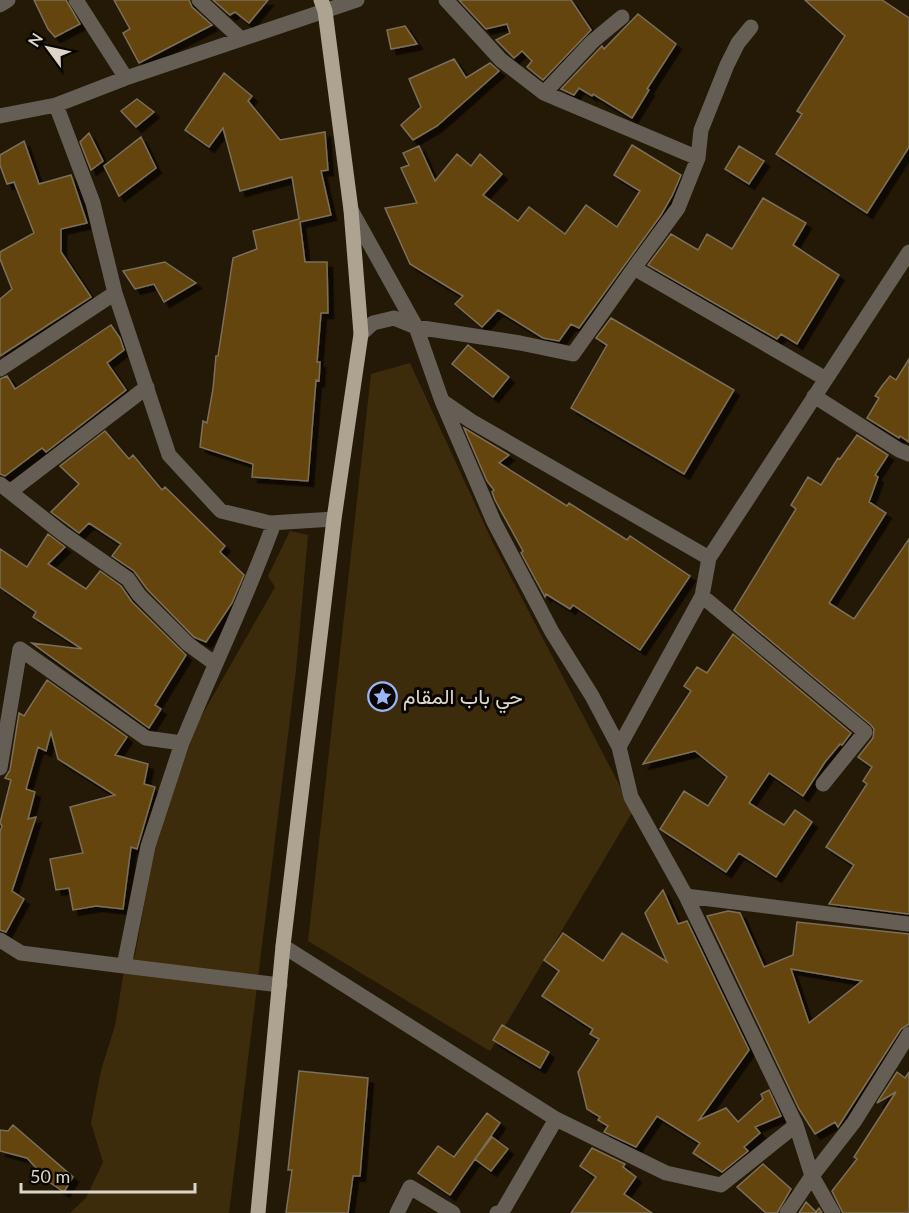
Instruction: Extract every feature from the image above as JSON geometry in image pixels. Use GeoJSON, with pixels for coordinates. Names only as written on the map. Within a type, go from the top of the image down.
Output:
{"type":"FeatureCollection","features":[{"type":"Feature","properties":{"kind":"main road"},"geometry":{"type":"LineString","coordinates":[[258,1213],[283,946],[334,519],[361,334],[351,210],[323,5]]}},
{"type":"Feature","properties":{"kind":"street"},"geometry":{"type":"LineString","coordinates":[[0,5],[8,0]]}},
{"type":"Feature","properties":{"kind":"street"},"geometry":{"type":"LineString","coordinates":[[76,0],[126,78]]}},
{"type":"Feature","properties":{"kind":"street"},"geometry":{"type":"LineString","coordinates":[[199,0],[241,39]]}},
{"type":"Feature","properties":{"kind":"street"},"geometry":{"type":"LineString","coordinates":[[0,116],[56,105],[126,78],[241,39],[323,5],[357,0]]}},
{"type":"Feature","properties":{"kind":"street"},"geometry":{"type":"LineString","coordinates":[[446,0],[501,60],[544,93],[698,158]]}},
{"type":"Feature","properties":{"kind":"street"},"geometry":{"type":"LineString","coordinates":[[544,93],[593,41],[622,17]]}},
{"type":"Feature","properties":{"kind":"street"},"geometry":{"type":"LineString","coordinates":[[361,334],[373,323],[394,318],[416,327],[510,341],[573,354],[678,208],[698,158],[701,130],[727,65],[738,43],[751,27]]}},
{"type":"Feature","properties":{"kind":"street"},"geometry":{"type":"LineString","coordinates":[[56,105],[93,203],[115,293],[169,455],[220,511],[274,523],[334,519]]}},
{"type":"Feature","properties":{"kind":"street"},"geometry":{"type":"LineString","coordinates":[[351,210],[416,327],[442,401],[494,522],[552,632],[592,696],[619,747],[631,797],[686,896],[796,1125],[812,1176],[833,1213]]}},
{"type":"Feature","properties":{"kind":"street"},"geometry":{"type":"LineString","coordinates":[[619,747],[702,596],[709,558],[909,252]]}},
{"type":"Feature","properties":{"kind":"street"},"geometry":{"type":"LineString","coordinates":[[634,268],[826,379]]}},
{"type":"Feature","properties":{"kind":"street"},"geometry":{"type":"LineString","coordinates":[[0,369],[115,293]]}},
{"type":"Feature","properties":{"kind":"street"},"geometry":{"type":"LineString","coordinates":[[147,387],[6,488],[62,533],[128,579],[139,595],[188,644],[214,663]]}},
{"type":"Feature","properties":{"kind":"street"},"geometry":{"type":"LineString","coordinates":[[814,396],[909,454]]}},
{"type":"Feature","properties":{"kind":"street"},"geometry":{"type":"LineString","coordinates":[[442,401],[471,421],[709,558]]}},
{"type":"Feature","properties":{"kind":"street"},"geometry":{"type":"LineString","coordinates":[[124,966],[148,846],[182,743],[214,663],[233,628],[274,523]]}},
{"type":"Feature","properties":{"kind":"street"},"geometry":{"type":"LineString","coordinates":[[702,596],[865,732],[823,784]]}},
{"type":"Feature","properties":{"kind":"street"},"geometry":{"type":"LineString","coordinates":[[0,768],[20,649],[146,738],[182,743]]}},
{"type":"Feature","properties":{"kind":"street"},"geometry":{"type":"LineString","coordinates":[[686,896],[909,924]]}},
{"type":"Feature","properties":{"kind":"street"},"geometry":{"type":"LineString","coordinates":[[0,940],[21,953],[280,985]]}},
{"type":"Feature","properties":{"kind":"street"},"geometry":{"type":"LineString","coordinates":[[283,946],[556,1119],[666,1173],[721,1185],[796,1125]]}},
{"type":"Feature","properties":{"kind":"street"},"geometry":{"type":"LineString","coordinates":[[787,1213],[812,1176],[854,1122],[909,1034]]}},
{"type":"Feature","properties":{"kind":"street"},"geometry":{"type":"LineString","coordinates":[[497,1213],[502,1212],[556,1119]]}},
{"type":"Feature","properties":{"kind":"street"},"geometry":{"type":"LineString","coordinates":[[397,1213],[410,1187],[453,1213]]}},
{"type":"Feature","properties":{"kind":"shaded area"},"geometry":{"type":"Polygon","coordinates":[[[410,363],[493,543],[633,811],[490,1051],[308,941],[371,374],[410,363]]]}},
{"type":"Feature","properties":{"kind":"shaded area"},"geometry":{"type":"Polygon","coordinates":[[[290,531],[308,535],[296,670],[229,1213],[70,1213],[86,1198],[103,1162],[91,1123],[101,1070],[115,1026],[123,976],[135,955],[155,845],[197,724],[275,587],[268,576],[290,531]]]}},
{"type":"Feature","properties":{"kind":"building"},"geometry":{"type":"Polygon","coordinates":[[[34,0],[66,0],[80,24],[55,37],[48,29],[34,0]]]}},
{"type":"Feature","properties":{"kind":"building"},"geometry":{"type":"Polygon","coordinates":[[[114,0],[189,0],[192,7],[212,25],[139,63],[123,33],[130,29],[114,0]]]}},
{"type":"Feature","properties":{"kind":"building"},"geometry":{"type":"Polygon","coordinates":[[[213,0],[268,0],[249,23],[235,12],[230,15],[213,0]]]}},
{"type":"Feature","properties":{"kind":"building"},"geometry":{"type":"Polygon","coordinates":[[[459,0],[571,0],[591,30],[543,80],[527,67],[532,61],[522,51],[514,58],[496,40],[510,33],[507,24],[486,29],[459,0]]]}},
{"type":"Feature","properties":{"kind":"building"},"geometry":{"type":"Polygon","coordinates":[[[805,0],[882,0],[909,18],[909,147],[867,213],[776,154],[802,114],[797,111],[845,36],[805,0]]]}},
{"type":"Feature","properties":{"kind":"building"},"geometry":{"type":"Polygon","coordinates":[[[638,14],[676,44],[647,89],[649,90],[632,118],[579,88],[574,95],[561,89],[602,46],[604,49],[638,14]]]}},
{"type":"Feature","properties":{"kind":"building"},"geometry":{"type":"Polygon","coordinates":[[[405,26],[417,44],[391,49],[387,30],[405,26]]]}},
{"type":"Feature","properties":{"kind":"building"},"geometry":{"type":"Polygon","coordinates":[[[454,59],[466,78],[490,63],[499,71],[437,126],[413,140],[401,125],[421,107],[409,79],[454,59]]]}},
{"type":"Feature","properties":{"kind":"building"},"geometry":{"type":"Polygon","coordinates":[[[224,73],[252,96],[248,101],[280,140],[325,132],[328,170],[321,171],[331,215],[300,222],[305,262],[327,262],[328,313],[321,313],[317,362],[320,362],[319,381],[316,380],[308,481],[252,477],[253,464],[200,447],[203,421],[207,423],[213,389],[216,356],[218,356],[233,258],[257,249],[253,231],[299,219],[292,177],[240,191],[223,128],[209,147],[185,130],[224,73]]]}},
{"type":"Feature","properties":{"kind":"building"},"geometry":{"type":"Polygon","coordinates":[[[137,99],[154,112],[136,127],[121,111],[137,99]]]}},
{"type":"Feature","properties":{"kind":"building"},"geometry":{"type":"Polygon","coordinates":[[[89,133],[103,161],[91,170],[80,142],[89,133]]]}},
{"type":"Feature","properties":{"kind":"building"},"geometry":{"type":"Polygon","coordinates":[[[141,137],[156,168],[119,196],[104,166],[141,137]]]}},
{"type":"Feature","properties":{"kind":"building"},"geometry":{"type":"Polygon","coordinates":[[[24,141],[39,184],[71,175],[87,223],[61,229],[61,252],[91,297],[0,356],[0,299],[12,289],[0,259],[0,252],[34,233],[14,182],[7,184],[0,165],[0,155],[24,141]]]}},
{"type":"Feature","properties":{"kind":"building"},"geometry":{"type":"Polygon","coordinates":[[[632,145],[681,175],[661,215],[579,328],[571,324],[559,341],[543,338],[498,310],[482,327],[455,304],[463,296],[410,264],[385,208],[417,203],[401,168],[409,165],[403,153],[419,146],[435,181],[457,154],[471,166],[480,154],[502,174],[483,195],[518,221],[529,207],[565,234],[586,205],[617,227],[640,191],[614,175],[632,145]]]}},
{"type":"Feature","properties":{"kind":"building"},"geometry":{"type":"Polygon","coordinates":[[[739,146],[764,161],[749,184],[725,169],[739,146]]]}},
{"type":"Feature","properties":{"kind":"building"},"geometry":{"type":"Polygon","coordinates":[[[763,198],[806,223],[793,245],[839,275],[797,344],[781,334],[777,339],[648,265],[671,234],[698,250],[707,234],[732,249],[763,198]]]}},
{"type":"Feature","properties":{"kind":"building"},"geometry":{"type":"Polygon","coordinates":[[[165,262],[196,283],[164,302],[154,284],[135,289],[123,271],[165,262]]]}},
{"type":"Feature","properties":{"kind":"building"},"geometry":{"type":"Polygon","coordinates":[[[611,318],[734,390],[684,474],[571,408],[607,345],[596,338],[611,318]]]}},
{"type":"Feature","properties":{"kind":"building"},"geometry":{"type":"Polygon","coordinates":[[[111,325],[120,338],[124,350],[107,363],[126,390],[46,452],[42,448],[5,476],[0,474],[0,379],[7,376],[15,389],[111,325]]]}},
{"type":"Feature","properties":{"kind":"building"},"geometry":{"type":"Polygon","coordinates":[[[468,345],[509,377],[493,397],[452,364],[468,345]]]}},
{"type":"Feature","properties":{"kind":"building"},"geometry":{"type":"Polygon","coordinates":[[[909,359],[909,442],[867,418],[879,398],[875,396],[882,386],[890,376],[896,380],[909,359]]]}},
{"type":"Feature","properties":{"kind":"building"},"geometry":{"type":"Polygon","coordinates":[[[464,428],[509,455],[499,463],[567,506],[569,503],[627,540],[630,536],[690,576],[640,650],[573,605],[570,609],[546,594],[545,597],[495,500],[492,492],[494,490],[487,481],[464,428]]]}},
{"type":"Feature","properties":{"kind":"building"},"geometry":{"type":"Polygon","coordinates":[[[105,431],[129,459],[133,455],[162,490],[165,487],[225,546],[220,552],[244,575],[232,603],[206,642],[194,637],[147,589],[134,571],[112,556],[121,544],[89,523],[79,533],[51,512],[79,484],[60,466],[105,431]]]}},
{"type":"Feature","properties":{"kind":"building"},"geometry":{"type":"Polygon","coordinates":[[[857,435],[888,455],[875,475],[878,477],[869,502],[886,513],[829,603],[854,619],[909,539],[909,914],[829,904],[854,865],[826,847],[867,784],[863,781],[872,767],[858,757],[873,738],[874,729],[734,610],[796,509],[791,505],[808,477],[821,485],[838,458],[840,459],[857,435]]]}},
{"type":"Feature","properties":{"kind":"building"},"geometry":{"type":"Polygon","coordinates":[[[48,534],[65,547],[48,564],[86,589],[100,571],[121,586],[132,602],[186,655],[155,705],[161,709],[149,728],[32,643],[82,649],[33,617],[36,612],[0,587],[0,549],[27,567],[48,534]]]}},
{"type":"Feature","properties":{"kind":"building"},"geometry":{"type":"Polygon","coordinates":[[[733,634],[851,733],[825,762],[803,796],[769,773],[749,803],[784,825],[795,810],[812,822],[776,877],[739,853],[726,872],[660,829],[684,791],[708,806],[727,777],[695,751],[643,764],[691,691],[684,686],[697,667],[707,673],[733,634]]]}},
{"type":"Feature","properties":{"kind":"building"},"geometry":{"type":"Polygon","coordinates":[[[47,680],[127,737],[115,755],[148,764],[144,784],[155,787],[137,849],[131,847],[123,909],[96,906],[73,910],[69,888],[56,890],[50,859],[83,853],[70,807],[115,795],[58,759],[51,732],[46,751],[38,747],[26,789],[35,792],[28,819],[36,817],[12,891],[24,899],[6,932],[0,930],[0,832],[2,826],[0,823],[11,780],[5,778],[10,770],[19,713],[24,716],[47,680]]]}},
{"type":"Feature","properties":{"kind":"building"},"geometry":{"type":"Polygon","coordinates":[[[663,890],[678,924],[687,921],[749,1050],[699,1120],[726,1108],[738,1122],[763,1099],[761,1094],[769,1090],[781,1116],[755,1127],[760,1133],[744,1147],[748,1151],[722,1172],[693,1153],[700,1143],[657,1116],[636,1147],[604,1132],[608,1126],[598,1120],[600,1117],[587,1109],[578,1072],[599,1039],[590,1034],[593,1029],[542,996],[559,971],[544,960],[563,933],[603,961],[622,933],[667,962],[645,913],[663,890]]]}},
{"type":"Feature","properties":{"kind":"building"},"geometry":{"type":"Polygon","coordinates":[[[728,911],[740,913],[764,967],[793,955],[797,922],[909,934],[909,1024],[901,1029],[838,1127],[835,1122],[815,1134],[799,1109],[707,916],[728,911]],[[791,969],[809,1023],[862,981],[791,969]]]}},
{"type":"Feature","properties":{"kind":"building"},"geometry":{"type":"Polygon","coordinates":[[[502,1025],[549,1052],[540,1068],[493,1040],[502,1025]]]}},
{"type":"Feature","properties":{"kind":"building"},"geometry":{"type":"Polygon","coordinates":[[[299,1071],[368,1078],[360,1176],[353,1176],[348,1213],[286,1213],[292,1170],[288,1170],[299,1071]]]}},
{"type":"Feature","properties":{"kind":"building"},"geometry":{"type":"Polygon","coordinates":[[[897,1072],[905,1078],[909,1072],[909,1213],[843,1213],[832,1191],[857,1159],[854,1157],[896,1092],[877,1103],[897,1072]]]}},
{"type":"Feature","properties":{"kind":"building"},"geometry":{"type":"Polygon","coordinates":[[[487,1113],[500,1123],[450,1195],[418,1173],[438,1146],[454,1157],[487,1113]]]}},
{"type":"Feature","properties":{"kind":"building"},"geometry":{"type":"Polygon","coordinates":[[[13,1125],[73,1177],[64,1192],[49,1182],[27,1158],[0,1151],[0,1130],[8,1131],[13,1125]]]}},
{"type":"Feature","properties":{"kind":"building"},"geometry":{"type":"Polygon","coordinates":[[[492,1137],[508,1149],[491,1171],[475,1159],[492,1137]]]}},
{"type":"Feature","properties":{"kind":"building"},"geometry":{"type":"Polygon","coordinates":[[[592,1148],[625,1164],[623,1167],[636,1177],[624,1194],[652,1213],[571,1213],[596,1177],[580,1166],[592,1148]]]}},
{"type":"Feature","properties":{"kind":"building"},"geometry":{"type":"Polygon","coordinates":[[[763,1164],[791,1189],[777,1213],[766,1213],[737,1187],[763,1164]]]}},
{"type":"Feature","properties":{"kind":"building"},"geometry":{"type":"Polygon","coordinates":[[[806,1202],[816,1212],[819,1208],[822,1213],[799,1213],[806,1202]]]}},
{"type":"Feature","properties":{"kind":"place","name":"حي باب المقام"},"geometry":{"type":"Point","coordinates":[382,697]}}]}
